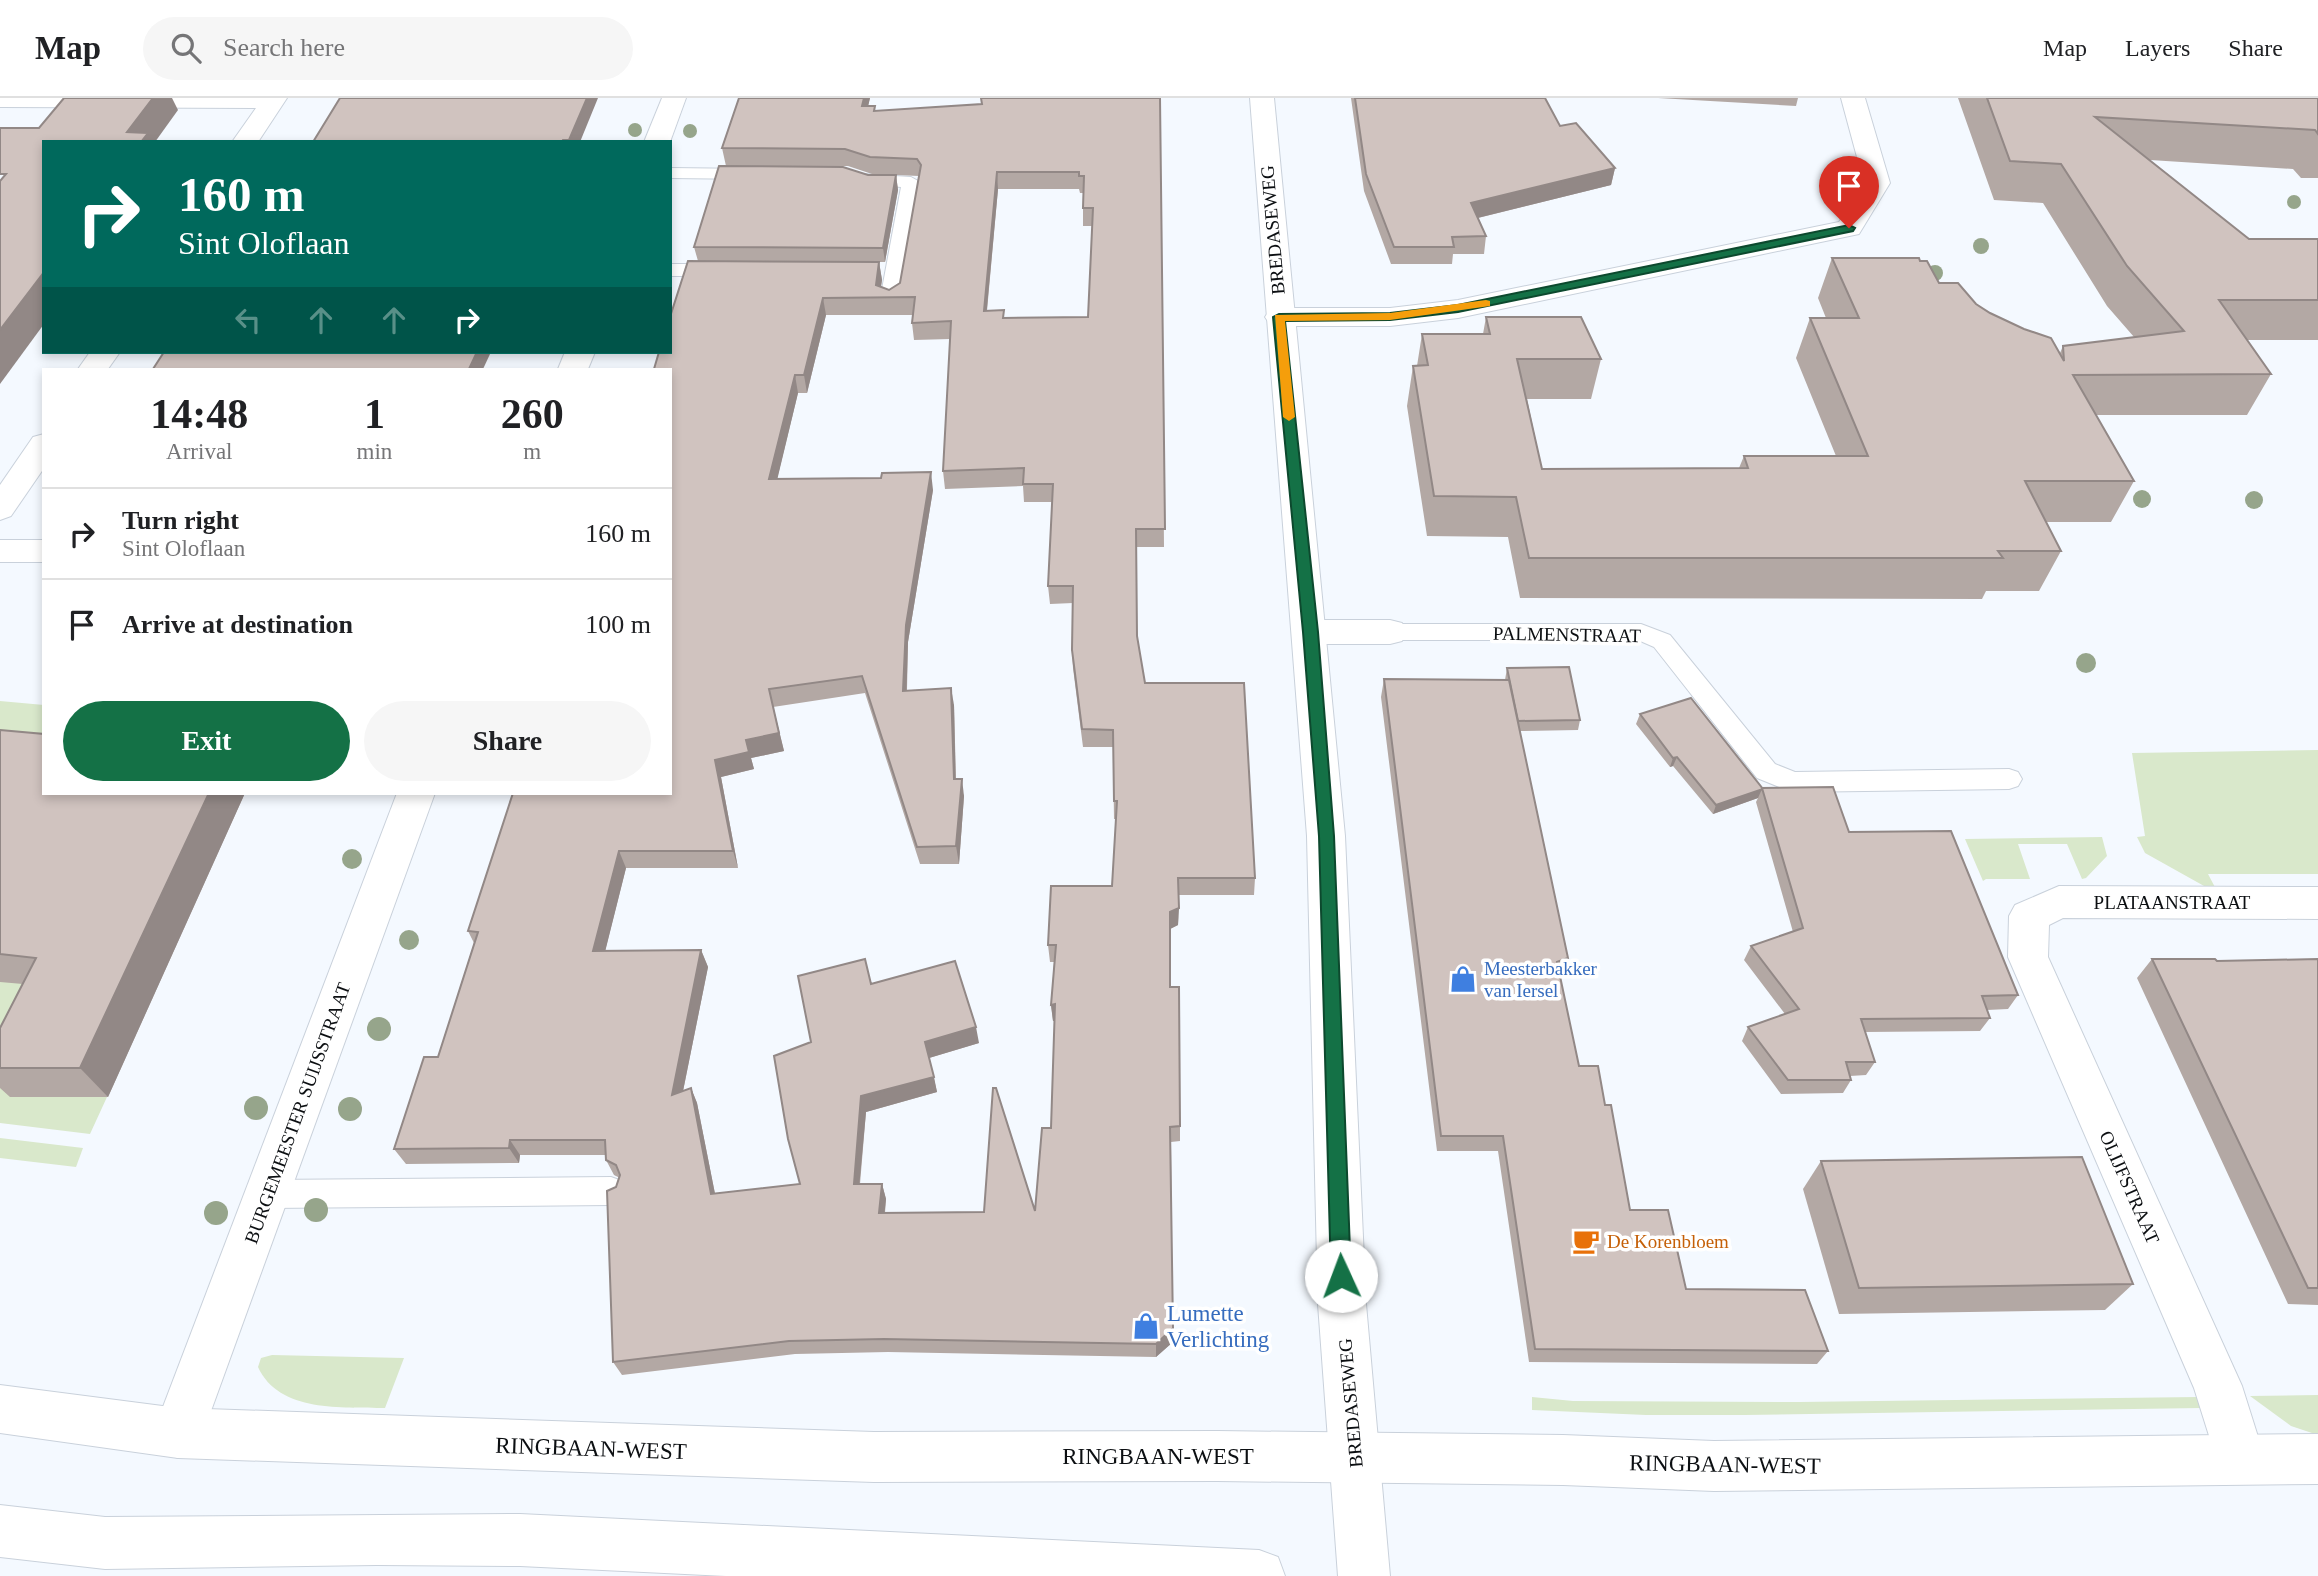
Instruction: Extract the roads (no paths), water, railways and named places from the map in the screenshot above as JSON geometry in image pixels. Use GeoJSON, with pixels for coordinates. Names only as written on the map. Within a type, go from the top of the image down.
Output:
{"type":"FeatureCollection","features":[{"type":"Feature","properties":{"kind":"street"},"geometry":{"type":"LineString","coordinates":[[658,140],[674,98]]}},
{"type":"Feature","properties":{"kind":"street","name":"BREDASEWEG"},"geometry":{"type":"LineString","coordinates":[[1262,98],[1326,836],[1342,1304],[1364,1576]]}},
{"type":"Feature","properties":{"kind":"street"},"geometry":{"type":"LineString","coordinates":[[1279,317],[1390,317],[1458,309],[1849,228],[1877,183],[1853,98]]}},
{"type":"Feature","properties":{"kind":"street"},"geometry":{"type":"LineString","coordinates":[[0,100],[274,99]]}},
{"type":"Feature","properties":{"kind":"street"},"geometry":{"type":"LineString","coordinates":[[246,140],[274,99]]}},
{"type":"Feature","properties":{"kind":"street"},"geometry":{"type":"LineString","coordinates":[[0,509],[42,447]]}},
{"type":"Feature","properties":{"kind":"street"},"geometry":{"type":"LineString","coordinates":[[0,551],[42,551]]}},
{"type":"Feature","properties":{"kind":"street","name":"PALMENSTRAAT"},"geometry":{"type":"LineString","coordinates":[[1310,632],[1390,632]]}},
{"type":"Feature","properties":{"kind":"street","name":"BURGEMEESTER SUIJSSTRAAT"},"geometry":{"type":"LineString","coordinates":[[178,1433],[415,795]]}},
{"type":"Feature","properties":{"kind":"street","name":"PLATAANSTRAAT"},"geometry":{"type":"LineString","coordinates":[[2029,916],[2059,902],[2318,903]]}},
{"type":"Feature","properties":{"kind":"street","name":"OLIJFSTRAAT"},"geometry":{"type":"LineString","coordinates":[[2029,916],[2028,957],[2218,1387],[2240,1459]]}},
{"type":"Feature","properties":{"kind":"street","name":"RINGBAAN-WEST"},"geometry":{"type":"LineString","coordinates":[[0,1409],[178,1433],[874,1457],[1563,1460],[1714,1466],[2318,1459]]}},
{"type":"Feature","properties":{"kind":"street"},"geometry":{"type":"LineString","coordinates":[[0,1531],[105,1543],[520,1540],[1259,1576]]}},
{"type":"Feature","properties":{"kind":"lane"},"geometry":{"type":"LineString","coordinates":[[672,173],[766,174]]}},
{"type":"Feature","properties":{"kind":"lane"},"geometry":{"type":"LineString","coordinates":[[848,174],[870,182],[911,182],[888,271],[890,300]]}},
{"type":"Feature","properties":{"kind":"lane"},"geometry":{"type":"LineString","coordinates":[[672,270],[736,270]]}},
{"type":"Feature","properties":{"kind":"lane","name":"PALMENSTRAAT"},"geometry":{"type":"LineString","coordinates":[[1390,632],[1641,632],[1662,641],[1766,771],[1793,782],[2009,779]]}},
{"type":"Feature","properties":{"kind":"lane"},"geometry":{"type":"LineString","coordinates":[[267,1194],[611,1191]]}},
{"type":"Feature","properties":{"kind":"place","name":"Meesterbakker van Iersel"},"geometry":{"type":"Point","coordinates":[1463,979]}},
{"type":"Feature","properties":{"kind":"place","name":"De Korenbloem"},"geometry":{"type":"Point","coordinates":[1586,1241]}},
{"type":"Feature","properties":{"kind":"place","name":"Lumette Verlichting"},"geometry":{"type":"Point","coordinates":[1146,1326]}}]}
